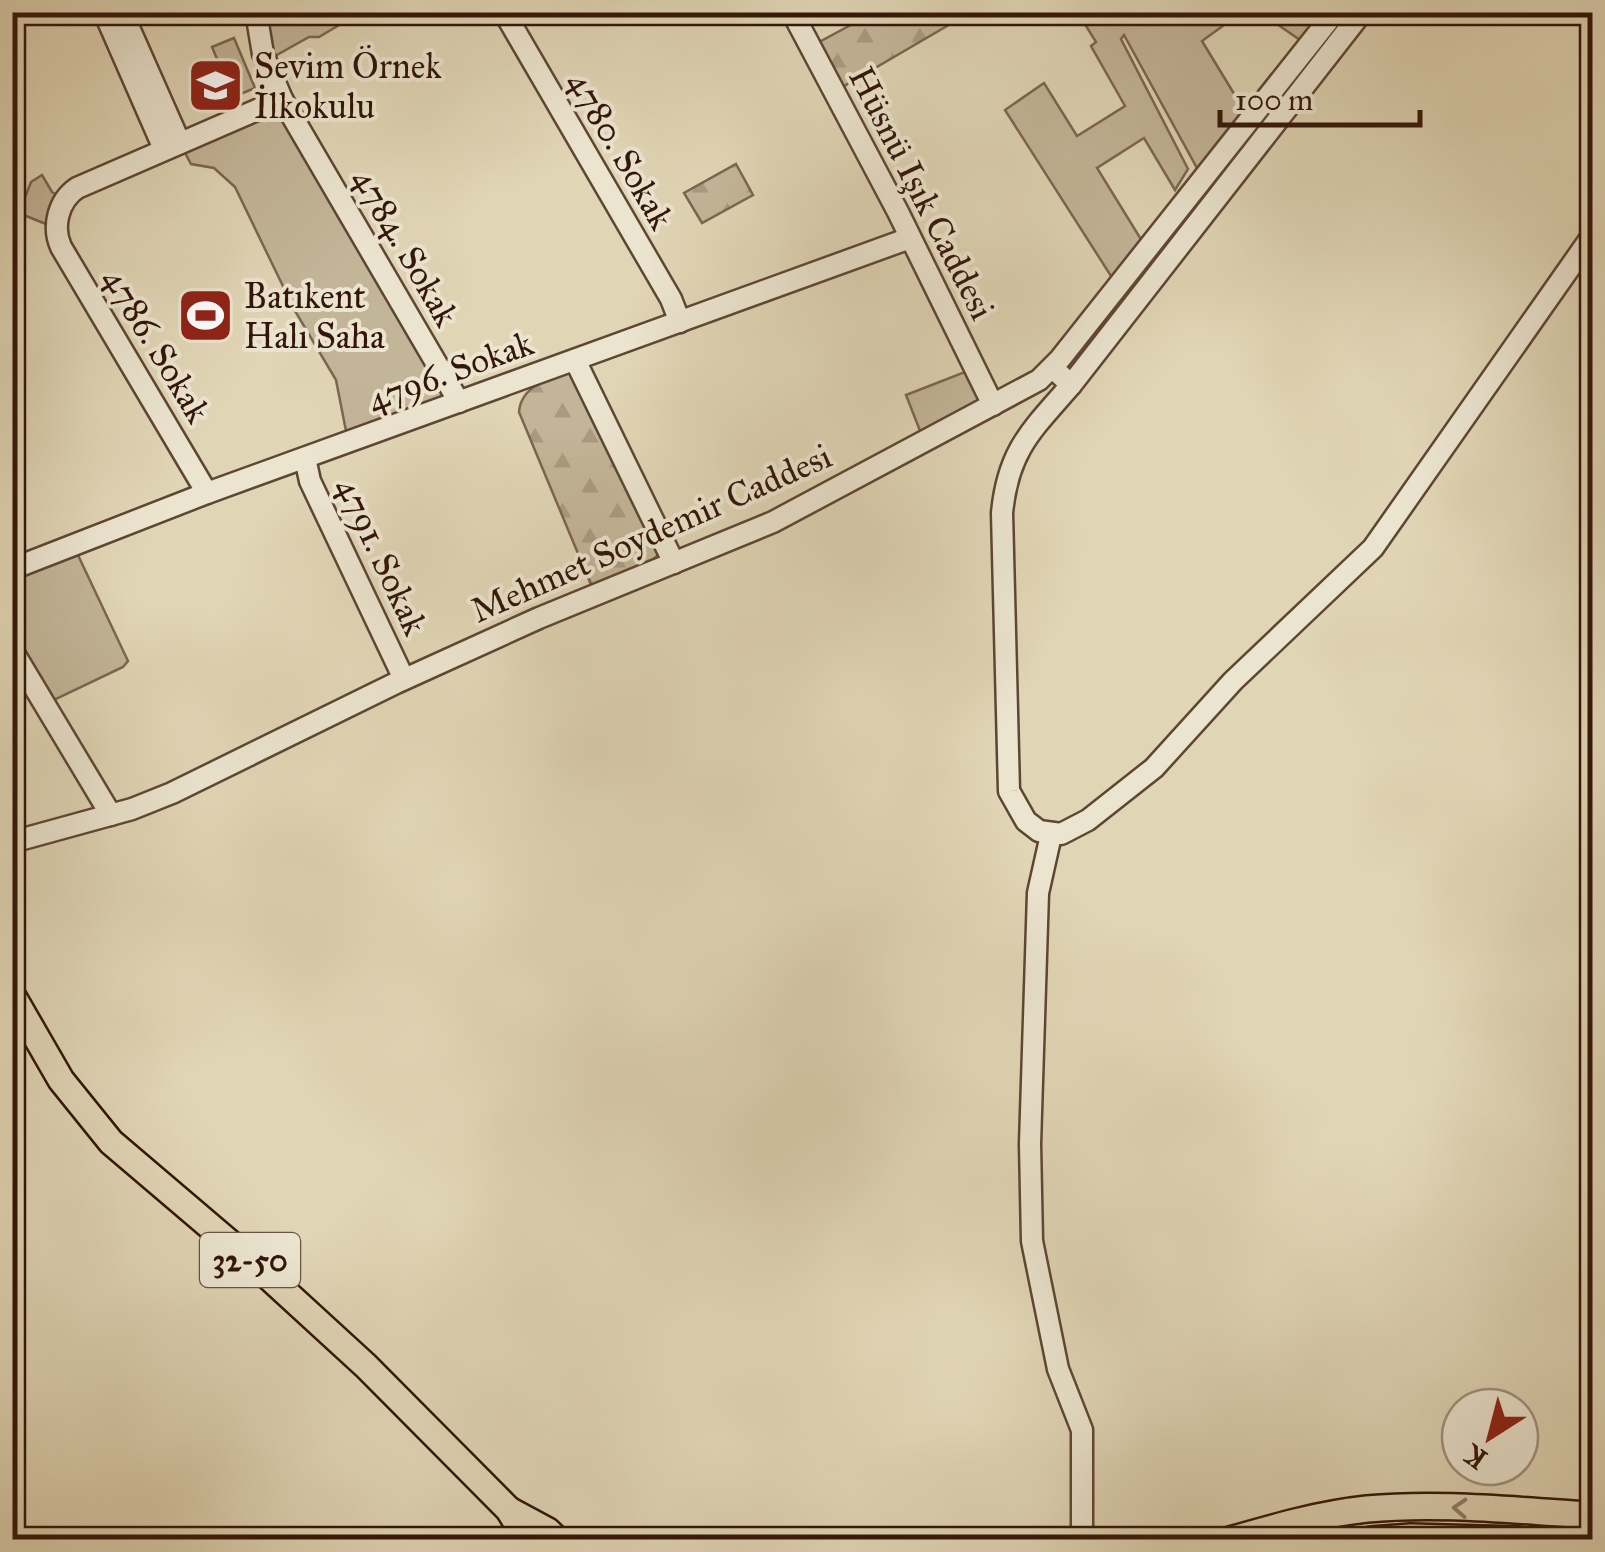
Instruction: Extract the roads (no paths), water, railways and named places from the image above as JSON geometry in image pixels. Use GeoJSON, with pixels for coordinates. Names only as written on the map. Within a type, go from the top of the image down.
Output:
{"type":"FeatureCollection","features":[{"type":"Feature","properties":{"kind":"main road","name":"32-50"},"geometry":{"type":"LineString","coordinates":[[12,994],[61,1080],[111,1142],[353,1354],[509,1510],[527,1540]]}},
{"type":"Feature","properties":{"kind":"main road"},"geometry":{"type":"LineString","coordinates":[[1230,1540],[1294,1522],[1367,1509],[1438,1507],[1592,1515]]}},
{"type":"Feature","properties":{"kind":"main road","name":"32-50"},"geometry":{"type":"LineString","coordinates":[[509,1510],[548,1531],[556,1540]]}},
{"type":"Feature","properties":{"kind":"main road"},"geometry":{"type":"LineString","coordinates":[[1371,1540],[1519,1540]]}},
{"type":"Feature","properties":{"kind":"street"},"geometry":{"type":"LineString","coordinates":[[104,12],[172,146]]}},
{"type":"Feature","properties":{"kind":"street"},"geometry":{"type":"LineString","coordinates":[[122,12],[172,146]]}},
{"type":"Feature","properties":{"kind":"street","name":"4784. Sokak"},"geometry":{"type":"LineString","coordinates":[[256,12],[263,54],[282,99],[459,402]]}},
{"type":"Feature","properties":{"kind":"street","name":"4780. Sokak"},"geometry":{"type":"LineString","coordinates":[[504,12],[671,300],[680,322]]}},
{"type":"Feature","properties":{"kind":"street","name":"Hüsnü Işık Caddesi"},"geometry":{"type":"LineString","coordinates":[[792,12],[993,405]]}},
{"type":"Feature","properties":{"kind":"street","name":"Mehmet Soydemir Caddesi"},"geometry":{"type":"LineString","coordinates":[[12,842],[111,815],[188,785],[539,618],[773,522],[1030,386],[1053,368],[1335,12]]}},
{"type":"Feature","properties":{"kind":"street"},"geometry":{"type":"LineString","coordinates":[[1362,12],[1016,452],[1005,484],[1002,512],[1010,791],[1026,821],[1038,831],[1061,834],[1088,820],[1138,783],[1234,681],[1373,548],[1592,236]]}},
{"type":"Feature","properties":{"kind":"street"},"geometry":{"type":"LineString","coordinates":[[172,146],[282,99]]}},
{"type":"Feature","properties":{"kind":"street","name":"4786. Sokak"},"geometry":{"type":"LineString","coordinates":[[172,146],[71,192],[61,206],[56,228],[62,247],[208,493]]}},
{"type":"Feature","properties":{"kind":"street","name":"4796. Sokak"},"geometry":{"type":"LineString","coordinates":[[12,569],[208,493],[910,238]]}},
{"type":"Feature","properties":{"kind":"street"},"geometry":{"type":"LineString","coordinates":[[576,360],[674,563]]}},
{"type":"Feature","properties":{"kind":"street"},"geometry":{"type":"LineString","coordinates":[[1053,368],[1070,385]]}},
{"type":"Feature","properties":{"kind":"street","name":"4791. Sokak"},"geometry":{"type":"LineString","coordinates":[[304,458],[310,481],[404,680]]}},
{"type":"Feature","properties":{"kind":"street"},"geometry":{"type":"LineString","coordinates":[[12,650],[111,815]]}},
{"type":"Feature","properties":{"kind":"street"},"geometry":{"type":"LineString","coordinates":[[1051,835],[1038,893],[1030,1144],[1032,1242],[1058,1369],[1082,1430],[1082,1540]]}},
{"type":"Feature","properties":{"kind":"place","name":"Sevim Örnek İlkokulu"},"geometry":{"type":"Point","coordinates":[215,86]}},
{"type":"Feature","properties":{"kind":"place","name":"Batıkent Halı Saha"},"geometry":{"type":"Point","coordinates":[205,316]}}]}
